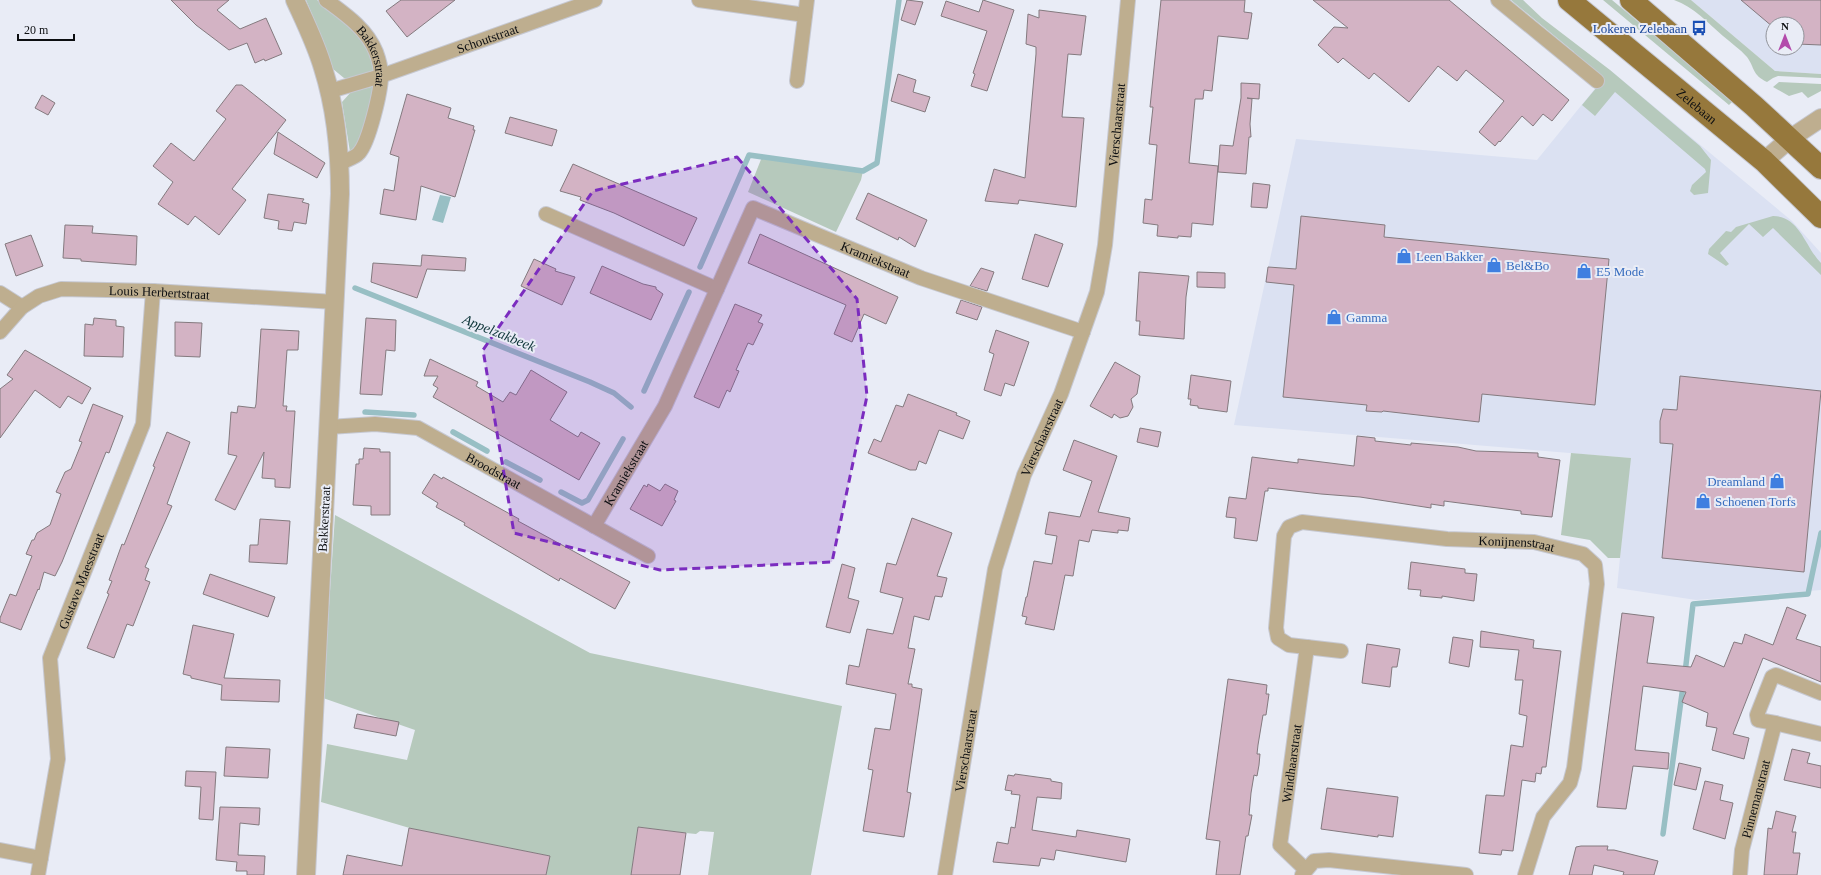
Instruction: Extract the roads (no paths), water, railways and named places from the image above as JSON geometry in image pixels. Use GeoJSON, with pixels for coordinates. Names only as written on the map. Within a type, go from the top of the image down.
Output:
{"type":"FeatureCollection","features":[{"type":"Feature","properties":{"kind":"main road","name":"Zelebaan"},"geometry":{"type":"LineString","coordinates":[[1569,0],[1764,161],[1821,217]]}},
{"type":"Feature","properties":{"kind":"main road"},"geometry":{"type":"LineString","coordinates":[[1631,0],[1791,138],[1821,168]]}},
{"type":"Feature","properties":{"kind":"street","name":"Bakkerstraat"},"geometry":{"type":"LineString","coordinates":[[295,0],[314,42],[330,91],[340,163],[335,302],[306,875]]}},
{"type":"Feature","properties":{"kind":"street","name":"Bakkerstraat"},"geometry":{"type":"LineString","coordinates":[[326,0],[351,19],[370,41],[379,62],[381,76],[372,122],[362,149],[358,154],[340,163]]}},
{"type":"Feature","properties":{"kind":"street","name":"Schoutstraat"},"geometry":{"type":"LineString","coordinates":[[330,91],[381,76],[594,0]]}},
{"type":"Feature","properties":{"kind":"street"},"geometry":{"type":"LineString","coordinates":[[699,0],[805,15]]}},
{"type":"Feature","properties":{"kind":"street"},"geometry":{"type":"LineString","coordinates":[[797,81],[807,0]]}},
{"type":"Feature","properties":{"kind":"street","name":"Vierschaarstraat"},"geometry":{"type":"LineString","coordinates":[[944,875],[995,569],[1024,475],[1062,394],[1097,292],[1105,245],[1128,0]]}},
{"type":"Feature","properties":{"kind":"street"},"geometry":{"type":"LineString","coordinates":[[1498,0],[1597,81]]}},
{"type":"Feature","properties":{"kind":"street"},"geometry":{"type":"LineString","coordinates":[[1764,161],[1791,138],[1821,118]]}},
{"type":"Feature","properties":{"kind":"street","name":"Kramiekstraat"},"geometry":{"type":"LineString","coordinates":[[594,526],[665,406],[753,208],[921,278],[1083,332]]}},
{"type":"Feature","properties":{"kind":"street"},"geometry":{"type":"LineString","coordinates":[[546,214],[717,289]]}},
{"type":"Feature","properties":{"kind":"street","name":"Louis Herbertstraat"},"geometry":{"type":"LineString","coordinates":[[0,332],[22,307],[39,296],[61,289],[153,292],[335,302]]}},
{"type":"Feature","properties":{"kind":"street","name":"Gustave Maesstraat"},"geometry":{"type":"LineString","coordinates":[[38,875],[58,759],[50,658],[143,424],[153,292]]}},
{"type":"Feature","properties":{"kind":"street"},"geometry":{"type":"LineString","coordinates":[[0,293],[22,307]]}},
{"type":"Feature","properties":{"kind":"street","name":"Broodstraat"},"geometry":{"type":"LineString","coordinates":[[329,427],[375,424],[418,428],[648,556]]}},
{"type":"Feature","properties":{"kind":"street","name":"Konijnenstraat"},"geometry":{"type":"LineString","coordinates":[[1341,651],[1289,645],[1278,638],[1276,628],[1284,536],[1289,527],[1302,522],[1447,539],[1534,542],[1583,554],[1595,565],[1597,584],[1574,768],[1570,783],[1543,818],[1525,875]]}},
{"type":"Feature","properties":{"kind":"street","name":"Windhaarstraat"},"geometry":{"type":"LineString","coordinates":[[1307,647],[1280,845],[1304,872],[1314,861],[1329,860],[1466,875]]}},
{"type":"Feature","properties":{"kind":"street"},"geometry":{"type":"LineString","coordinates":[[1821,693],[1776,675],[1772,677],[1756,715],[1758,720],[1821,734]]}},
{"type":"Feature","properties":{"kind":"street","name":"Pinnemanstraat"},"geometry":{"type":"LineString","coordinates":[[1740,875],[1742,850],[1775,724]]}},
{"type":"Feature","properties":{"kind":"street"},"geometry":{"type":"LineString","coordinates":[[0,850],[41,858]]}},
{"type":"Feature","properties":{"kind":"waterway"},"geometry":{"type":"LineString","coordinates":[[700,267],[749,155],[863,171],[877,163],[899,0]]}},
{"type":"Feature","properties":{"kind":"waterway","name":"Appelzakbeek"},"geometry":{"type":"LineString","coordinates":[[355,288],[590,382],[614,393],[631,407]]}},
{"type":"Feature","properties":{"kind":"waterway","name":"Appelzakbeek"},"geometry":{"type":"LineString","coordinates":[[644,391],[689,292]]}},
{"type":"Feature","properties":{"kind":"waterway"},"geometry":{"type":"LineString","coordinates":[[365,412],[414,415]]}},
{"type":"Feature","properties":{"kind":"waterway"},"geometry":{"type":"LineString","coordinates":[[453,432],[487,451]]}},
{"type":"Feature","properties":{"kind":"waterway"},"geometry":{"type":"LineString","coordinates":[[561,492],[582,503],[588,500],[623,439]]}},
{"type":"Feature","properties":{"kind":"waterway"},"geometry":{"type":"LineString","coordinates":[[506,462],[540,480]]}},
{"type":"Feature","properties":{"kind":"waterway"},"geometry":{"type":"LineString","coordinates":[[1685,673],[1693,604],[1808,594],[1821,533]]}},
{"type":"Feature","properties":{"kind":"waterway"},"geometry":{"type":"LineString","coordinates":[[1663,834],[1683,686]]}},
{"type":"Feature","properties":{"kind":"place","name":"Lokeren Zelebaan"},"geometry":{"type":"Point","coordinates":[1699,28]}},
{"type":"Feature","properties":{"kind":"place","name":"Leen Bakker"},"geometry":{"type":"Point","coordinates":[1404,256]}},
{"type":"Feature","properties":{"kind":"place","name":"Bel&Bo"},"geometry":{"type":"Point","coordinates":[1494,265]}},
{"type":"Feature","properties":{"kind":"place","name":"E5 Mode"},"geometry":{"type":"Point","coordinates":[1584,271]}},
{"type":"Feature","properties":{"kind":"place","name":"Gamma"},"geometry":{"type":"Point","coordinates":[1334,317]}},
{"type":"Feature","properties":{"kind":"place","name":"Dreamland"},"geometry":{"type":"Point","coordinates":[1777,481]}},
{"type":"Feature","properties":{"kind":"place","name":"Schoenen Torfs"},"geometry":{"type":"Point","coordinates":[1703,501]}}]}
